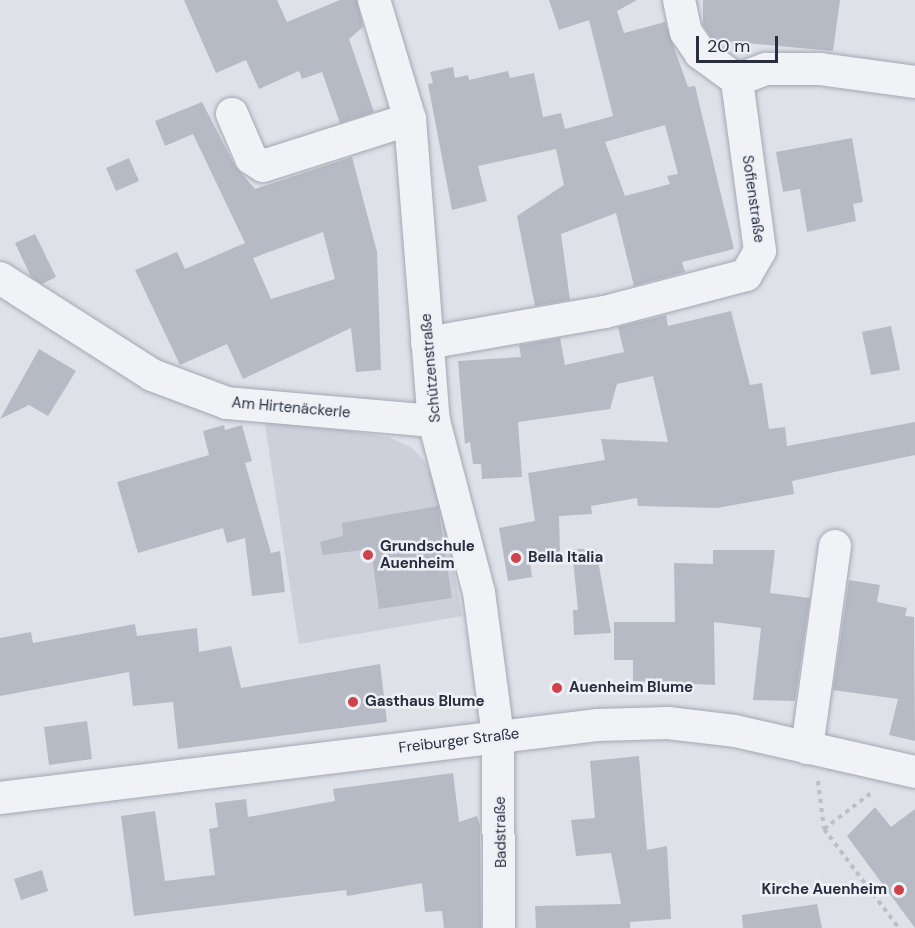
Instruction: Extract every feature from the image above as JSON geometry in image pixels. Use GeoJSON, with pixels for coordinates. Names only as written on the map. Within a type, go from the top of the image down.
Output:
{"type":"FeatureCollection","features":[{"type":"Feature","properties":{"kind":"street","name":"Schützenstraße"},"geometry":{"type":"LineString","coordinates":[[374,0],[410,119],[434,421],[479,592],[498,736]]}},
{"type":"Feature","properties":{"kind":"street"},"geometry":{"type":"LineString","coordinates":[[678,0],[686,32],[699,53],[737,80],[766,69],[820,69],[915,82]]}},
{"type":"Feature","properties":{"kind":"street","name":"Sofienstraße"},"geometry":{"type":"LineString","coordinates":[[427,343],[605,312],[746,275],[760,252],[737,80]]}},
{"type":"Feature","properties":{"kind":"street"},"geometry":{"type":"LineString","coordinates":[[232,114],[251,158],[263,166],[410,119]]}},
{"type":"Feature","properties":{"kind":"street","name":"Am Hirtenäckerle"},"geometry":{"type":"LineString","coordinates":[[0,278],[152,375],[227,403],[434,421]]}},
{"type":"Feature","properties":{"kind":"street"},"geometry":{"type":"LineString","coordinates":[[807,748],[835,546]]}},
{"type":"Feature","properties":{"kind":"street","name":"Freiburger Straße"},"geometry":{"type":"LineString","coordinates":[[0,798],[498,736],[668,723],[807,748],[909,770]]}},
{"type":"Feature","properties":{"kind":"street","name":"Badstraße"},"geometry":{"type":"LineString","coordinates":[[498,736],[499,928]]}},
{"type":"Feature","properties":{"kind":"path"},"geometry":{"type":"LineString","coordinates":[[807,748],[816,766],[824,829],[899,928]]}},
{"type":"Feature","properties":{"kind":"path"},"geometry":{"type":"LineString","coordinates":[[824,829],[909,770]]}},
{"type":"Feature","properties":{"kind":"shaded area","name":"Grundschule Auenheim"},"geometry":{"type":"Polygon","coordinates":[[[264,419],[389,437],[412,448],[425,462],[440,493],[462,616],[299,644],[264,419]]]}},
{"type":"Feature","properties":{"kind":"building"},"geometry":{"type":"Polygon","coordinates":[[[184,0],[277,0],[287,22],[340,0],[357,0],[363,27],[349,39],[374,112],[340,123],[322,72],[302,79],[299,71],[259,89],[246,60],[216,73],[184,0]]]}},
{"type":"Feature","properties":{"kind":"building"},"geometry":{"type":"Polygon","coordinates":[[[549,0],[637,0],[617,11],[624,33],[665,22],[688,87],[695,86],[734,249],[682,262],[685,272],[634,286],[616,213],[561,234],[570,300],[535,306],[517,216],[564,185],[556,149],[478,166],[487,201],[452,210],[428,84],[433,83],[430,72],[453,67],[455,78],[468,75],[469,80],[508,71],[510,78],[534,73],[543,117],[561,113],[565,129],[613,116],[589,20],[559,30],[549,0]],[[665,125],[605,142],[625,196],[670,184],[667,176],[678,174],[665,125]]]}},
{"type":"Feature","properties":{"kind":"building"},"geometry":{"type":"Polygon","coordinates":[[[703,0],[840,0],[833,51],[713,40],[703,25],[703,0]]]}},
{"type":"Feature","properties":{"kind":"building"},"geometry":{"type":"Polygon","coordinates":[[[202,102],[235,166],[255,189],[352,157],[377,252],[381,370],[356,372],[351,328],[243,379],[227,344],[180,365],[135,270],[177,252],[185,269],[245,243],[193,134],[165,146],[155,121],[202,102]],[[323,232],[253,258],[271,299],[335,279],[323,232]]]}},
{"type":"Feature","properties":{"kind":"building"},"geometry":{"type":"Polygon","coordinates":[[[852,138],[863,202],[853,204],[856,221],[807,232],[800,189],[783,192],[776,152],[852,138]]]}},
{"type":"Feature","properties":{"kind":"building"},"geometry":{"type":"Polygon","coordinates":[[[129,158],[139,181],[116,191],[106,168],[129,158]]]}},
{"type":"Feature","properties":{"kind":"building"},"geometry":{"type":"Polygon","coordinates":[[[35,234],[56,277],[42,284],[31,277],[15,243],[35,234]]]}},
{"type":"Feature","properties":{"kind":"building"},"geometry":{"type":"Polygon","coordinates":[[[731,311],[750,385],[762,383],[769,429],[785,427],[787,446],[915,422],[915,455],[792,481],[794,494],[717,508],[638,506],[637,498],[591,506],[592,514],[559,516],[560,553],[529,557],[532,577],[508,581],[499,528],[535,521],[528,473],[605,460],[601,439],[668,442],[653,376],[617,384],[610,409],[518,422],[522,477],[482,479],[481,464],[473,464],[470,442],[465,444],[458,361],[521,357],[519,345],[560,338],[565,365],[624,352],[618,327],[666,315],[668,326],[731,311]]]}},
{"type":"Feature","properties":{"kind":"building"},"geometry":{"type":"Polygon","coordinates":[[[891,326],[900,370],[871,375],[862,332],[891,326]]]}},
{"type":"Feature","properties":{"kind":"building"},"geometry":{"type":"Polygon","coordinates":[[[39,349],[76,371],[48,416],[29,405],[0,419],[39,349]]]}},
{"type":"Feature","properties":{"kind":"building"},"geometry":{"type":"Polygon","coordinates":[[[224,425],[225,430],[242,425],[252,461],[245,463],[271,553],[280,551],[285,592],[252,596],[245,538],[227,543],[223,528],[138,553],[117,482],[209,455],[203,431],[224,425]]]}},
{"type":"Feature","properties":{"kind":"building"},"geometry":{"type":"Polygon","coordinates":[[[438,506],[452,598],[379,609],[371,549],[323,555],[320,542],[343,536],[342,523],[438,506]]]}},
{"type":"Feature","properties":{"kind":"building"},"geometry":{"type":"Polygon","coordinates":[[[572,549],[596,549],[611,633],[574,635],[573,610],[578,610],[572,549]]]}},
{"type":"Feature","properties":{"kind":"building"},"geometry":{"type":"Polygon","coordinates":[[[713,550],[775,550],[770,593],[810,598],[795,701],[753,700],[761,628],[714,622],[715,685],[633,681],[633,660],[614,660],[614,622],[675,622],[674,563],[713,564],[713,550]]]}},
{"type":"Feature","properties":{"kind":"building"},"geometry":{"type":"Polygon","coordinates":[[[849,580],[880,585],[877,602],[907,608],[905,616],[914,617],[915,741],[889,735],[898,699],[833,690],[849,580]]]}},
{"type":"Feature","properties":{"kind":"building"},"geometry":{"type":"Polygon","coordinates":[[[135,624],[137,636],[197,628],[199,652],[231,646],[241,688],[380,664],[387,722],[178,749],[173,702],[133,706],[129,672],[0,696],[0,638],[31,632],[33,643],[135,624]]]}},
{"type":"Feature","properties":{"kind":"building"},"geometry":{"type":"Polygon","coordinates":[[[87,721],[92,759],[49,765],[44,727],[87,721]]]}},
{"type":"Feature","properties":{"kind":"building"},"geometry":{"type":"Polygon","coordinates":[[[639,756],[647,850],[667,846],[671,919],[630,922],[630,928],[536,928],[535,906],[621,904],[611,853],[576,856],[571,820],[595,818],[590,761],[639,756]]]}},
{"type":"Feature","properties":{"kind":"building"},"geometry":{"type":"Polygon","coordinates":[[[453,773],[459,822],[477,816],[480,826],[481,928],[444,928],[442,911],[425,912],[422,883],[347,896],[346,890],[134,916],[121,816],[155,811],[165,881],[215,875],[209,829],[218,827],[215,803],[246,799],[248,817],[335,801],[333,789],[453,773]]]}},
{"type":"Feature","properties":{"kind":"building","name":"Kirche Auenheim"},"geometry":{"type":"Polygon","coordinates":[[[875,807],[891,827],[915,809],[915,928],[847,836],[875,807]]]}},
{"type":"Feature","properties":{"kind":"building"},"geometry":{"type":"Polygon","coordinates":[[[42,870],[48,891],[21,900],[14,879],[42,870]]]}},
{"type":"Feature","properties":{"kind":"building"},"geometry":{"type":"Polygon","coordinates":[[[817,904],[822,928],[743,928],[742,915],[817,904]]]}},
{"type":"Feature","properties":{"kind":"place","name":"Grundschule Auenheim"},"geometry":{"type":"Point","coordinates":[368,555]}},
{"type":"Feature","properties":{"kind":"place","name":"Bella Italia"},"geometry":{"type":"Point","coordinates":[516,558]}},
{"type":"Feature","properties":{"kind":"place","name":"Auenheim Blume"},"geometry":{"type":"Point","coordinates":[557,688]}},
{"type":"Feature","properties":{"kind":"place","name":"Gasthaus Blume"},"geometry":{"type":"Point","coordinates":[353,702]}},
{"type":"Feature","properties":{"kind":"place","name":"Kirche Auenheim"},"geometry":{"type":"Point","coordinates":[899,890]}}]}
